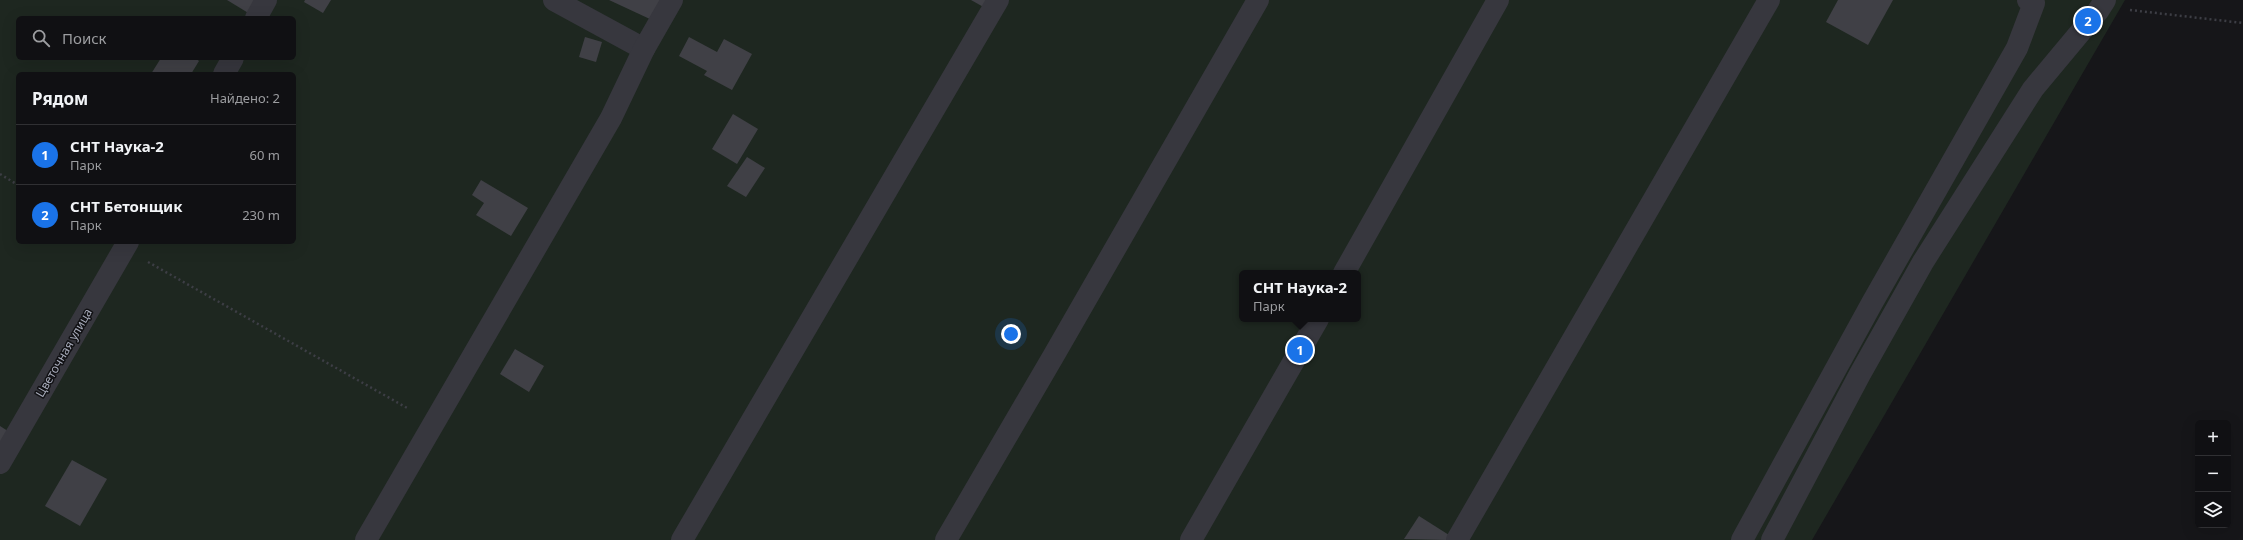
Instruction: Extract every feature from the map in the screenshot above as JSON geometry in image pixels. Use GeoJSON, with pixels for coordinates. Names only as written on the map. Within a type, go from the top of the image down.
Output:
{"type":"FeatureCollection","features":[{"type":"Feature","properties":{"kind":"street"},"geometry":{"type":"LineString","coordinates":[[257,16],[266,0]]}},
{"type":"Feature","properties":{"kind":"street"},"geometry":{"type":"LineString","coordinates":[[554,0],[644,49]]}},
{"type":"Feature","properties":{"kind":"street"},"geometry":{"type":"LineString","coordinates":[[366,540],[611,118],[644,49],[672,0]]}},
{"type":"Feature","properties":{"kind":"street"},"geometry":{"type":"LineString","coordinates":[[682,540],[998,0]]}},
{"type":"Feature","properties":{"kind":"street"},"geometry":{"type":"LineString","coordinates":[[946,540],[1258,0]]}},
{"type":"Feature","properties":{"kind":"street"},"geometry":{"type":"LineString","coordinates":[[1346,270],[1498,0]]}},
{"type":"Feature","properties":{"kind":"street"},"geometry":{"type":"LineString","coordinates":[[1457,540],[1769,0]]}},
{"type":"Feature","properties":{"kind":"street"},"geometry":{"type":"LineString","coordinates":[[1742,540],[1872,303],[2017,48],[2034,3],[2028,0]]}},
{"type":"Feature","properties":{"kind":"street"},"geometry":{"type":"LineString","coordinates":[[1772,540],[1860,374],[1923,262],[2033,89],[2101,6]]}},
{"type":"Feature","properties":{"kind":"street"},"geometry":{"type":"LineString","coordinates":[[225,72],[232,60]]}},
{"type":"Feature","properties":{"kind":"street","name":"Цветочная улица"},"geometry":{"type":"LineString","coordinates":[[0,463],[126,245]]}},
{"type":"Feature","properties":{"kind":"street"},"geometry":{"type":"LineString","coordinates":[[1191,540],[1316,322]]}},
{"type":"Feature","properties":{"kind":"path"},"geometry":{"type":"LineString","coordinates":[[2101,6],[2139,9],[2243,23]]}},
{"type":"Feature","properties":{"kind":"path"},"geometry":{"type":"LineString","coordinates":[[0,174],[16,184]]}},
{"type":"Feature","properties":{"kind":"path"},"geometry":{"type":"LineString","coordinates":[[126,245],[434,422]]}},
{"type":"Feature","properties":{"kind":"shaded area"},"geometry":{"type":"Polygon","coordinates":[[[0,0],[2125,0],[1812,540],[0,540],[0,0]]]}},
{"type":"Feature","properties":{"kind":"building"},"geometry":{"type":"Polygon","coordinates":[[[227,0],[258,0],[250,14],[227,0]]]}},
{"type":"Feature","properties":{"kind":"building"},"geometry":{"type":"Polygon","coordinates":[[[305,0],[331,0],[323,13],[304,2],[305,0]]]}},
{"type":"Feature","properties":{"kind":"building"},"geometry":{"type":"Polygon","coordinates":[[[609,0],[661,0],[652,20],[609,0]]]}},
{"type":"Feature","properties":{"kind":"building"},"geometry":{"type":"Polygon","coordinates":[[[971,0],[993,0],[987,9],[971,0]]]}},
{"type":"Feature","properties":{"kind":"building"},"geometry":{"type":"Polygon","coordinates":[[[1838,0],[1893,0],[1868,45],[1826,22],[1838,0]]]}},
{"type":"Feature","properties":{"kind":"building"},"geometry":{"type":"Polygon","coordinates":[[[585,37],[602,42],[596,62],[579,57],[585,37]]]}},
{"type":"Feature","properties":{"kind":"building"},"geometry":{"type":"Polygon","coordinates":[[[689,37],[717,52],[724,39],[752,54],[732,90],[704,75],[707,71],[679,56],[689,37]]]}},
{"type":"Feature","properties":{"kind":"building"},"geometry":{"type":"Polygon","coordinates":[[[160,60],[199,61],[192,72],[152,72],[160,60]]]}},
{"type":"Feature","properties":{"kind":"building"},"geometry":{"type":"Polygon","coordinates":[[[733,114],[758,129],[737,164],[712,149],[733,114]]]}},
{"type":"Feature","properties":{"kind":"building"},"geometry":{"type":"Polygon","coordinates":[[[747,157],[765,168],[746,197],[727,186],[747,157]]]}},
{"type":"Feature","properties":{"kind":"building"},"geometry":{"type":"Polygon","coordinates":[[[481,180],[528,208],[511,236],[476,215],[484,203],[472,195],[481,180]]]}},
{"type":"Feature","properties":{"kind":"building"},"geometry":{"type":"Polygon","coordinates":[[[515,349],[544,366],[529,392],[500,374],[515,349]]]}},
{"type":"Feature","properties":{"kind":"building"},"geometry":{"type":"Polygon","coordinates":[[[0,426],[11,433],[0,451],[0,426]]]}},
{"type":"Feature","properties":{"kind":"building"},"geometry":{"type":"Polygon","coordinates":[[[72,460],[107,479],[80,526],[45,506],[72,460]]]}},
{"type":"Feature","properties":{"kind":"building"},"geometry":{"type":"Polygon","coordinates":[[[1419,516],[1449,535],[1446,540],[1404,539],[1419,516]]]}},
{"type":"Feature","properties":{"kind":"place","name":"СНТ Бетонщик"},"geometry":{"type":"Point","coordinates":[2088,21]}},
{"type":"Feature","properties":{"kind":"place","name":"СНТ Наука-2"},"geometry":{"type":"Point","coordinates":[1300,350]}}]}
